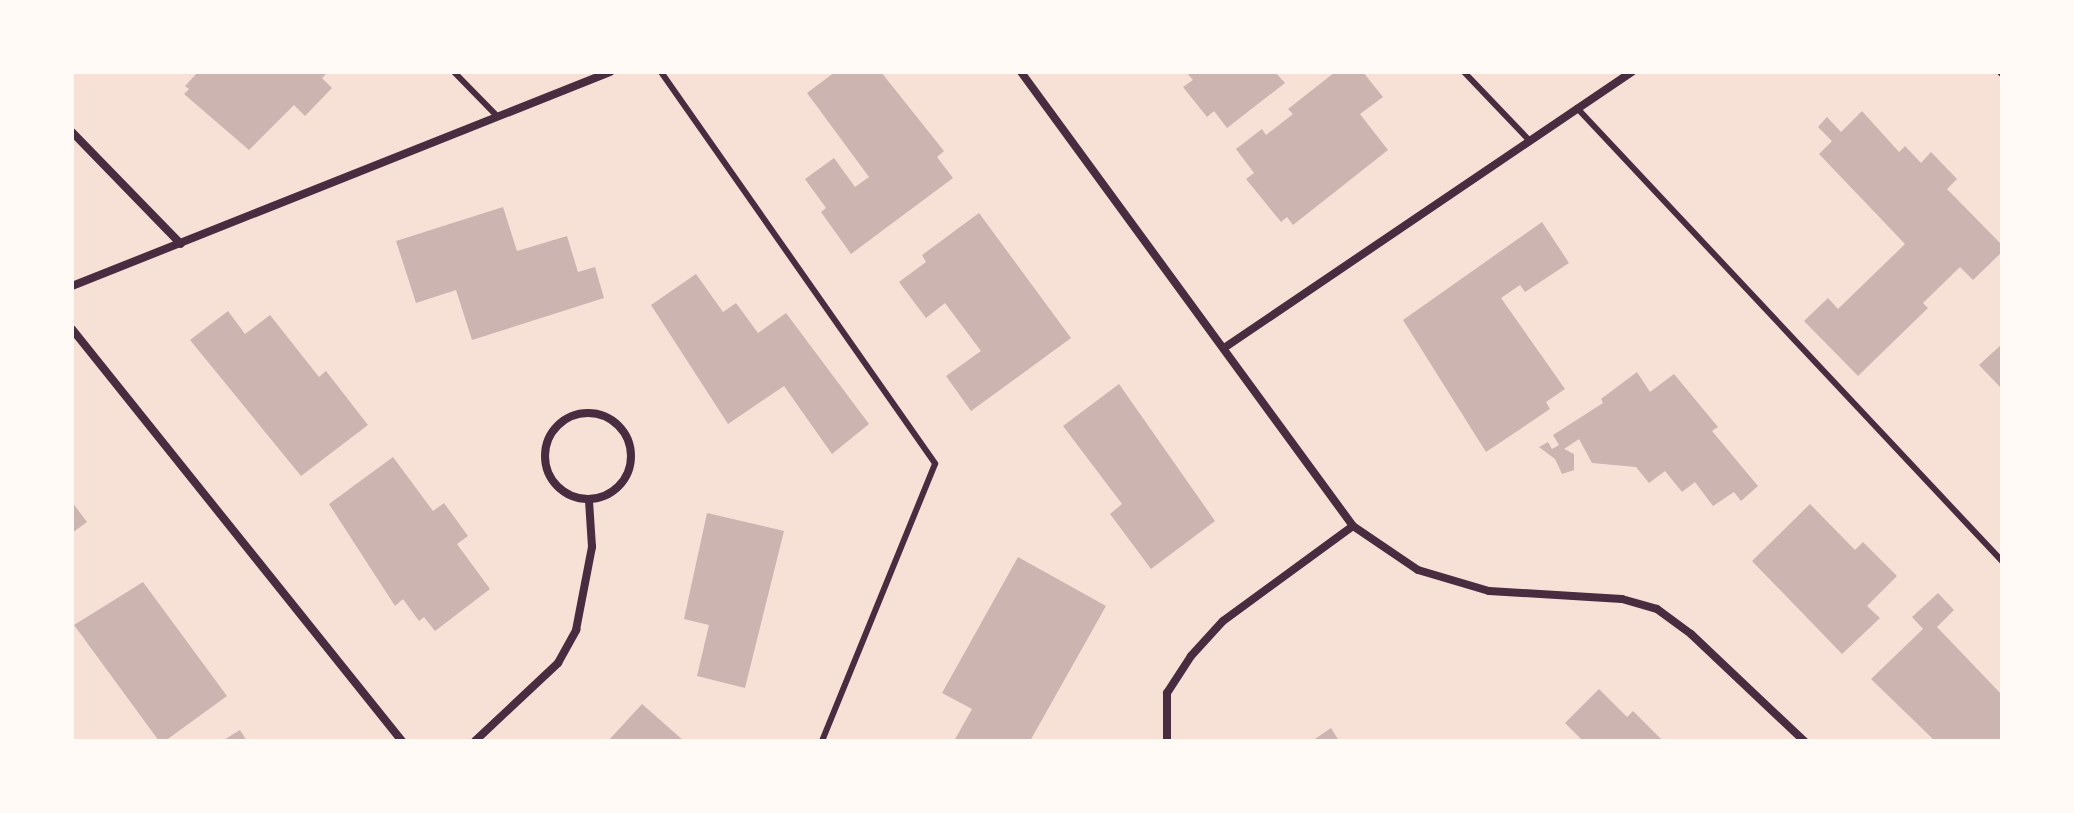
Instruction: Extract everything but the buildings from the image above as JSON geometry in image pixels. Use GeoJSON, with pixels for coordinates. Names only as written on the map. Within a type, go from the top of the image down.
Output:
{"type":"FeatureCollection","features":[{"type":"Feature","properties":{"kind":"street"},"geometry":{"type":"LineString","coordinates":[[72,286],[610,72]]}},
{"type":"Feature","properties":{"kind":"street"},"geometry":{"type":"LineString","coordinates":[[1021,72],[1353,526],[1418,570],[1489,591],[1622,599],[1657,609],[1691,634],[1804,741]]}},
{"type":"Feature","properties":{"kind":"street"},"geometry":{"type":"LineString","coordinates":[[1224,348],[1632,72]]}},
{"type":"Feature","properties":{"kind":"street"},"geometry":{"type":"LineString","coordinates":[[72,132],[181,244]]}},
{"type":"Feature","properties":{"kind":"street"},"geometry":{"type":"LineString","coordinates":[[72,329],[402,741]]}},
{"type":"Feature","properties":{"kind":"street"},"geometry":{"type":"LineString","coordinates":[[596,413],[625,433],[631,451],[621,485],[589,500],[556,486],[544,452],[561,422],[596,413]]}},
{"type":"Feature","properties":{"kind":"street"},"geometry":{"type":"LineString","coordinates":[[475,741],[558,663],[576,630],[592,547],[589,500]]}},
{"type":"Feature","properties":{"kind":"street"},"geometry":{"type":"LineString","coordinates":[[1167,741],[1167,693],[1191,656],[1223,621],[1353,526]]}},
{"type":"Feature","properties":{"kind":"lane"},"geometry":{"type":"LineString","coordinates":[[454,72],[496,115]]}},
{"type":"Feature","properties":{"kind":"lane"},"geometry":{"type":"LineString","coordinates":[[661,72],[935,464],[822,741]]}},
{"type":"Feature","properties":{"kind":"lane"},"geometry":{"type":"LineString","coordinates":[[1464,72],[1529,140]]}},
{"type":"Feature","properties":{"kind":"lane"},"geometry":{"type":"LineString","coordinates":[[1577,108],[2002,561]]}}]}
